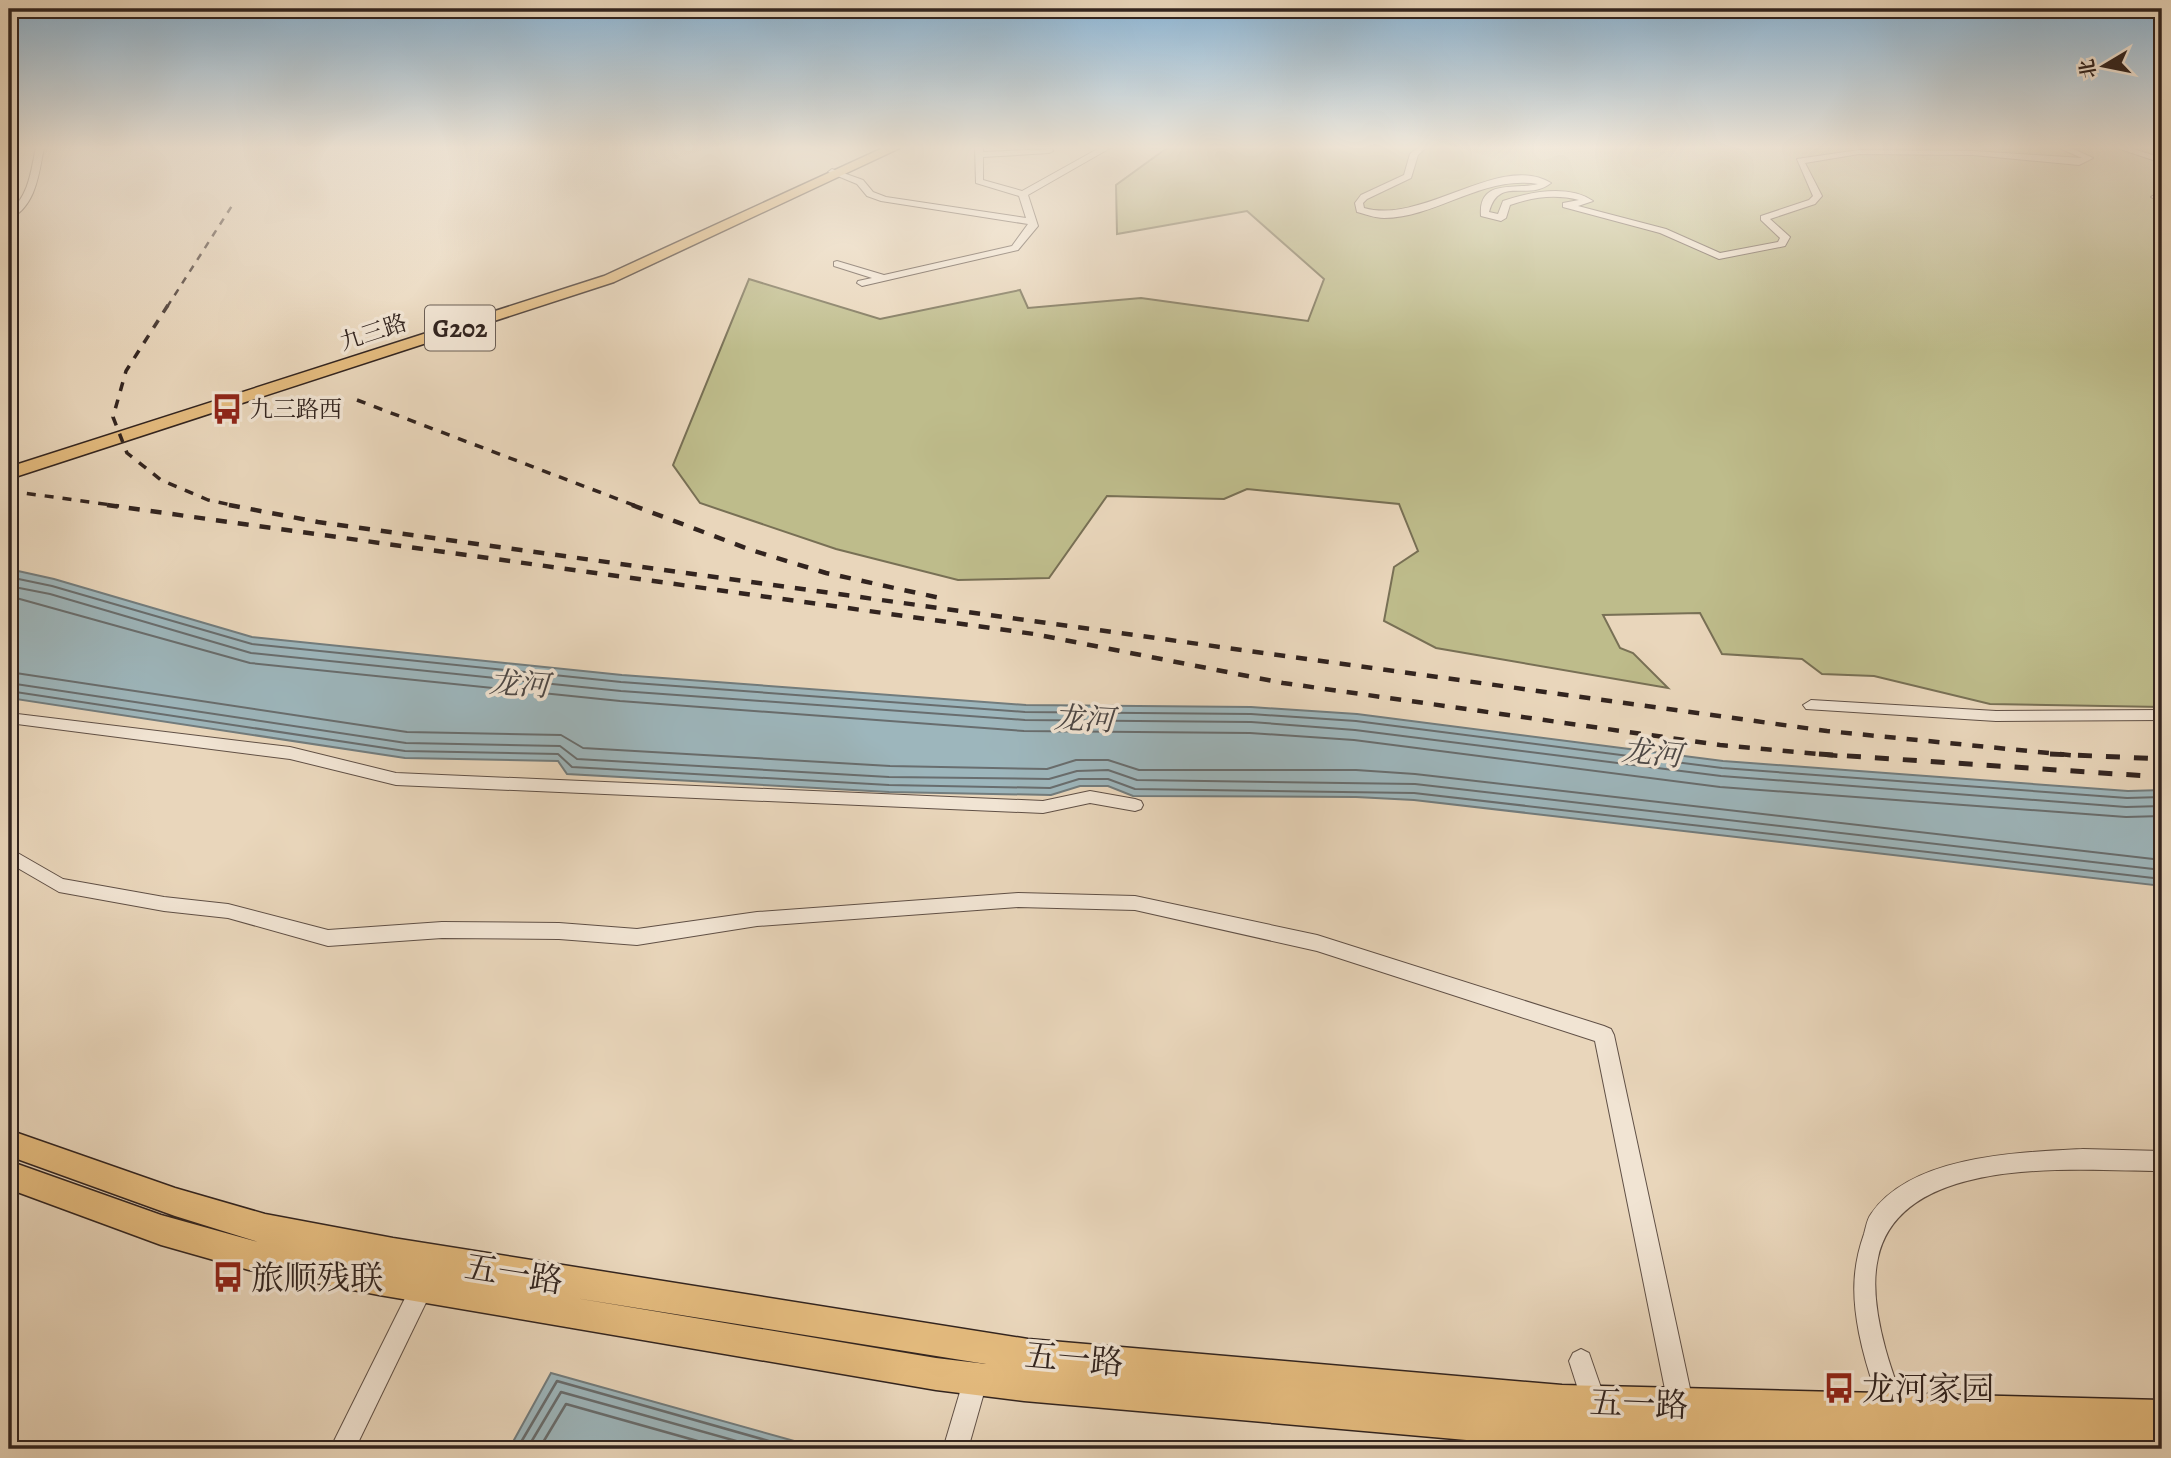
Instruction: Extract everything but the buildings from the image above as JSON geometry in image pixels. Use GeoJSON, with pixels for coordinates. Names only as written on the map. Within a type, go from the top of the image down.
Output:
{"type":"FeatureCollection","features":[{"type":"Feature","properties":{"kind":"highway","name":"九三路"},"geometry":{"type":"LineString","coordinates":[[9,467],[603,276],[740,215]]}},
{"type":"Feature","properties":{"kind":"highway","name":"九三路"},"geometry":{"type":"LineString","coordinates":[[9,473],[609,279],[745,215]]}},
{"type":"Feature","properties":{"kind":"main road","name":"五一路"},"geometry":{"type":"LineString","coordinates":[[9,1143],[175,1202],[430,1274]]}},
{"type":"Feature","properties":{"kind":"main road","name":"五一路"},"geometry":{"type":"LineString","coordinates":[[9,1175],[161,1230],[237,1251],[430,1274],[981,1364],[1607,1441],[2162,1446]]}},
{"type":"Feature","properties":{"kind":"main road","name":"五一路"},"geometry":{"type":"LineString","coordinates":[[981,1364],[1594,1402],[2162,1416]]}},
{"type":"Feature","properties":{"kind":"street"},"geometry":{"type":"LineString","coordinates":[[988,215],[1033,222]]}},
{"type":"Feature","properties":{"kind":"street"},"geometry":{"type":"LineString","coordinates":[[862,283],[1016,248],[1033,226],[1031,215]]}},
{"type":"Feature","properties":{"kind":"street"},"geometry":{"type":"LineString","coordinates":[[1372,215],[1395,215]]}},
{"type":"Feature","properties":{"kind":"street"},"geometry":{"type":"LineString","coordinates":[[1603,215],[1663,231],[1719,256],[1782,244],[1785,237],[1764,218],[1773,215]]}},
{"type":"Feature","properties":{"kind":"street"},"geometry":{"type":"LineString","coordinates":[[837,264],[865,274],[890,276]]}},
{"type":"Feature","properties":{"kind":"street"},"geometry":{"type":"LineString","coordinates":[[1811,705],[1997,716],[2162,715]]}},
{"type":"Feature","properties":{"kind":"street"},"geometry":{"type":"LineString","coordinates":[[9,718],[290,753],[396,779],[1043,807],[1090,797],[1135,805]]}},
{"type":"Feature","properties":{"kind":"street"},"geometry":{"type":"LineString","coordinates":[[9,855],[59,885],[164,904],[228,911],[328,938],[442,930],[559,931],[638,937],[757,919],[1018,900],[1135,904],[1317,943],[1604,1035],[1689,1442]]}},
{"type":"Feature","properties":{"kind":"street"},"geometry":{"type":"LineString","coordinates":[[1907,1445],[1878,1367],[1865,1293],[1866,1257],[1875,1228],[1896,1204],[1921,1186],[1954,1173],[1996,1165],[2054,1161],[2162,1161]]}},
{"type":"Feature","properties":{"kind":"street"},"geometry":{"type":"LineString","coordinates":[[342,1449],[430,1274]]}},
{"type":"Feature","properties":{"kind":"street"},"geometry":{"type":"LineString","coordinates":[[1581,1361],[1607,1441]]}},
{"type":"Feature","properties":{"kind":"street"},"geometry":{"type":"LineString","coordinates":[[955,1449],[981,1364]]}},
{"type":"Feature","properties":{"kind":"shaded area"},"geometry":{"type":"Polygon","coordinates":[[[1117,215],[1224,215],[1117,234],[1117,215]]]}},
{"type":"Feature","properties":{"kind":"shaded area"},"geometry":{"type":"Polygon","coordinates":[[[1252,215],[2162,215],[2162,707],[1990,704],[1874,676],[1822,674],[1802,659],[1722,654],[1700,613],[1603,615],[1620,648],[1633,653],[1668,688],[1436,648],[1384,621],[1394,567],[1418,551],[1399,504],[1247,489],[1224,499],[1107,496],[1049,578],[958,580],[836,549],[700,503],[673,465],[749,279],[880,319],[1020,290],[1028,308],[1141,298],[1308,321],[1324,279],[1252,215]]]}},
{"type":"Feature","properties":{"kind":"water","name":"龙河"},"geometry":{"type":"Polygon","coordinates":[[[9,569],[54,579],[252,637],[622,675],[1026,705],[1251,707],[1357,714],[1723,761],[2128,791],[2162,790],[2162,886],[1414,800],[1356,797],[1133,796],[1108,786],[1080,786],[1051,795],[889,792],[567,774],[558,761],[405,758],[9,698],[9,569]]]}},
{"type":"Feature","properties":{"kind":"water"},"geometry":{"type":"Polygon","coordinates":[[[551,1373],[823,1449],[509,1449],[551,1373]]]}},
{"type":"Feature","properties":{"kind":"railway"},"geometry":{"type":"LineString","coordinates":[[167,307],[226,215]]}},
{"type":"Feature","properties":{"kind":"railway"},"geometry":{"type":"LineString","coordinates":[[168,305],[126,371],[113,417],[127,453],[161,480],[208,500],[236,506]]}},
{"type":"Feature","properties":{"kind":"railway"},"geometry":{"type":"LineString","coordinates":[[357,400],[636,506]]}},
{"type":"Feature","properties":{"kind":"railway"},"geometry":{"type":"LineString","coordinates":[[9,491],[119,506]]}},
{"type":"Feature","properties":{"kind":"railway"},"geometry":{"type":"LineString","coordinates":[[107,505],[1034,634],[1283,683],[1720,745],[1839,756]]}},
{"type":"Feature","properties":{"kind":"railway"},"geometry":{"type":"LineString","coordinates":[[229,505],[318,522],[1827,731],[2066,755]]}},
{"type":"Feature","properties":{"kind":"railway"},"geometry":{"type":"LineString","coordinates":[[632,505],[751,550],[826,573],[940,598]]}},
{"type":"Feature","properties":{"kind":"railway"},"geometry":{"type":"LineString","coordinates":[[1819,754],[2162,777]]}},
{"type":"Feature","properties":{"kind":"railway"},"geometry":{"type":"LineString","coordinates":[[2050,754],[2066,755]]}},
{"type":"Feature","properties":{"kind":"railway"},"geometry":{"type":"LineString","coordinates":[[2066,755],[2162,759]]}},
{"type":"Feature","properties":{"kind":"railway"},"geometry":{"type":"LineString","coordinates":[[2066,755],[2079,756]]}},
{"type":"Feature","properties":{"kind":"place","name":"九三路西"},"geometry":{"type":"Point","coordinates":[227,409]}},
{"type":"Feature","properties":{"kind":"place","name":"旅顺残联"},"geometry":{"type":"Point","coordinates":[228,1277]}},
{"type":"Feature","properties":{"kind":"place","name":"龙河家园"},"geometry":{"type":"Point","coordinates":[1839,1388]}}]}
